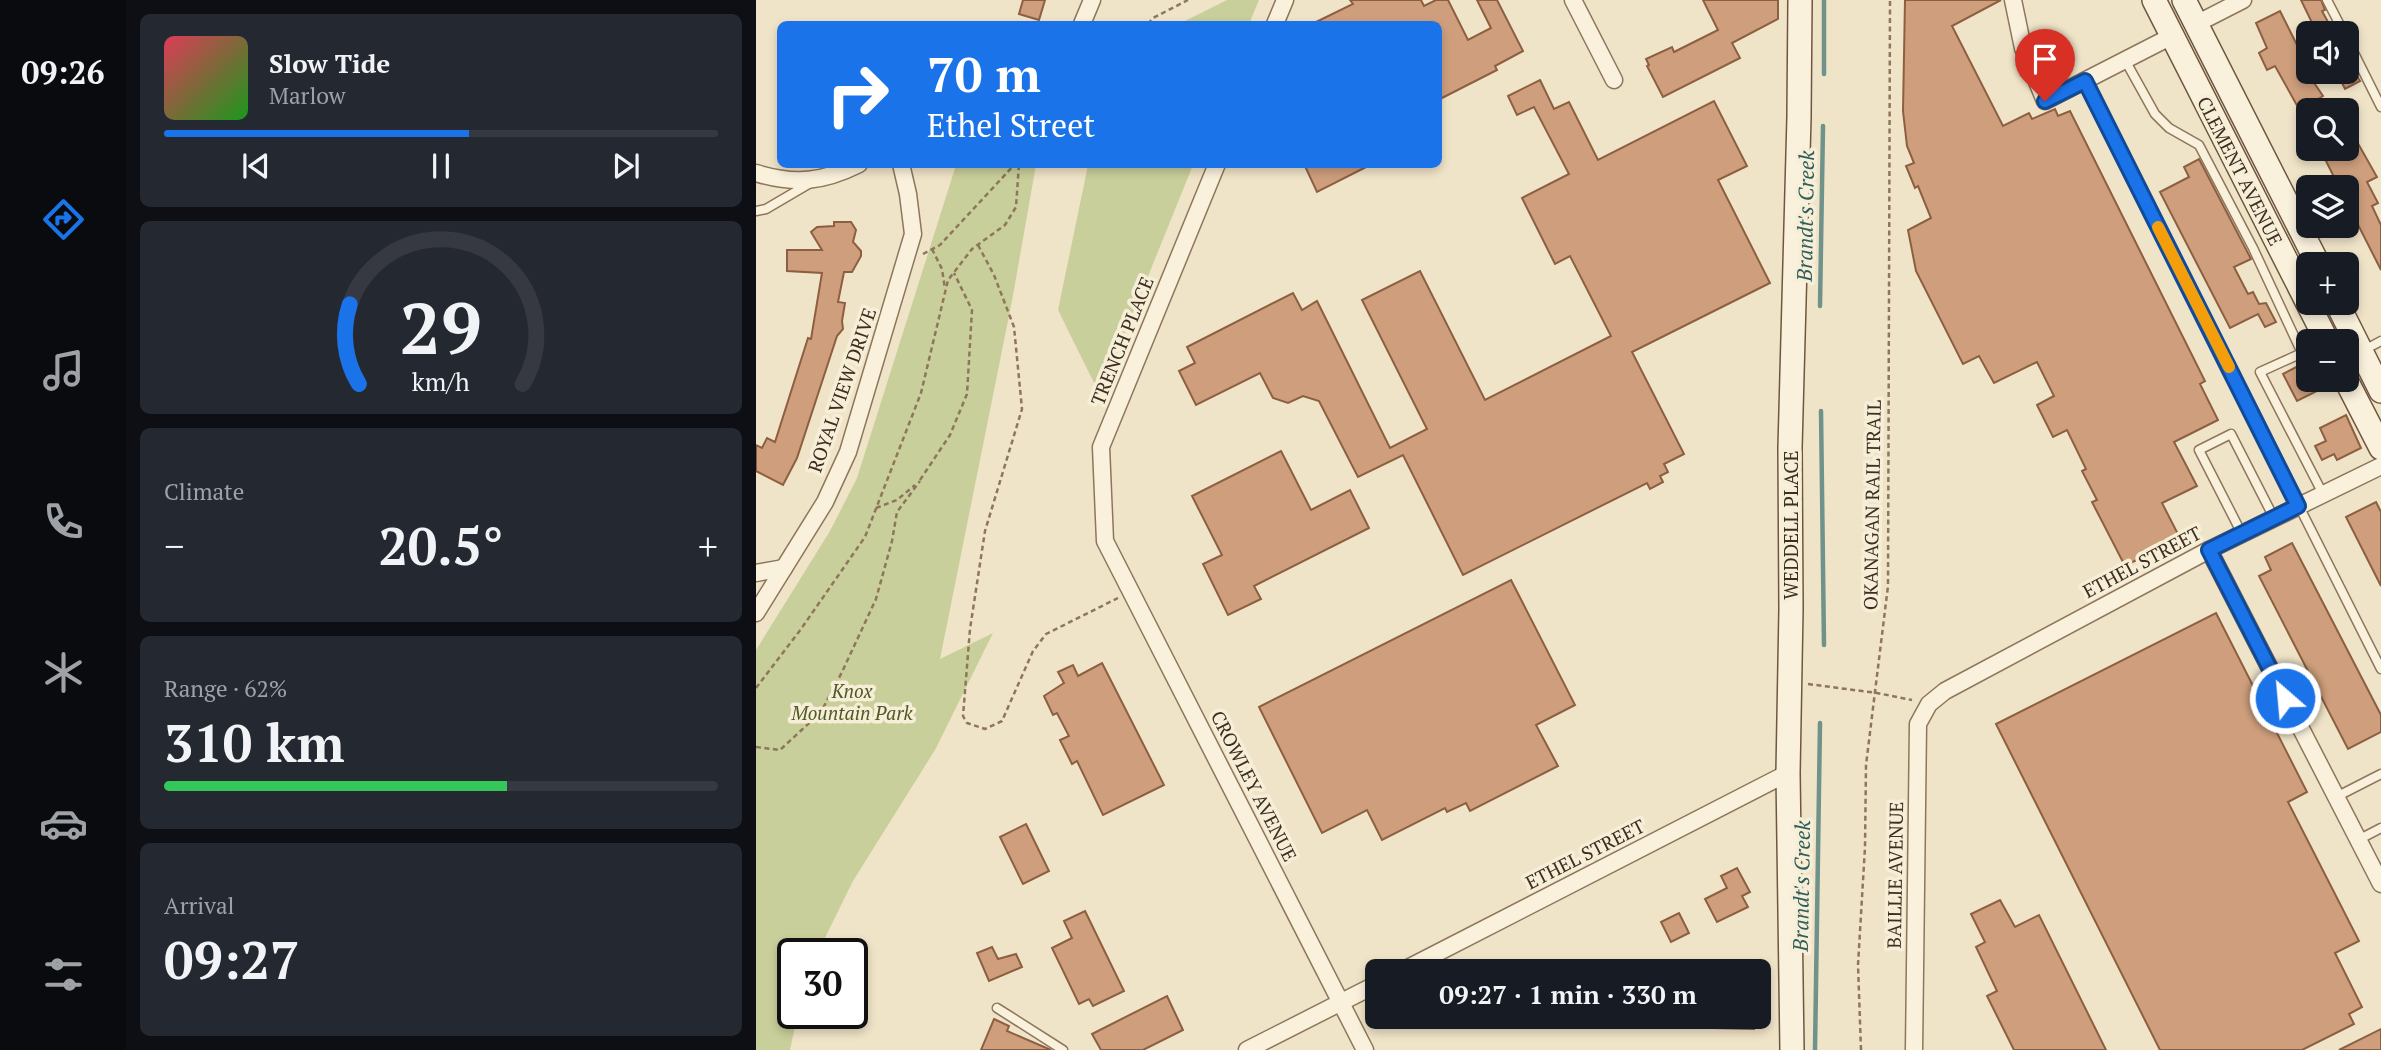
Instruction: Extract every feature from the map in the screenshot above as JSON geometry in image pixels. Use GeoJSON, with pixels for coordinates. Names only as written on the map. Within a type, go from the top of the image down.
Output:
{"type":"FeatureCollection","features":[{"type":"Feature","properties":{"kind":"street"},"geometry":{"type":"LineString","coordinates":[[1083,21],[1092,0]]}},
{"type":"Feature","properties":{"kind":"street"},"geometry":{"type":"LineString","coordinates":[[1276,21],[1285,0]]}},
{"type":"Feature","properties":{"kind":"street"},"geometry":{"type":"LineString","coordinates":[[1573,0],[1614,80]]}},
{"type":"Feature","properties":{"kind":"street","name":"WEDDELL PLACE"},"geometry":{"type":"LineString","coordinates":[[1792,1050],[1788,773],[1790,448],[1800,117],[1800,0]]}},
{"type":"Feature","properties":{"kind":"street"},"geometry":{"type":"LineString","coordinates":[[2013,0],[2023,48],[2045,101],[2172,36]]}},
{"type":"Feature","properties":{"kind":"street","name":"CLEMENT AVENUE"},"geometry":{"type":"LineString","coordinates":[[2154,0],[2321,329]]}},
{"type":"Feature","properties":{"kind":"street","name":"CLEMENT AVENUE"},"geometry":{"type":"LineString","coordinates":[[2173,0],[2185,21],[2196,24]]}},
{"type":"Feature","properties":{"kind":"street","name":"CLEMENT AVENUE"},"geometry":{"type":"LineString","coordinates":[[2184,0],[2312,252]]}},
{"type":"Feature","properties":{"kind":"street"},"geometry":{"type":"LineString","coordinates":[[2196,24],[2243,0]]}},
{"type":"Feature","properties":{"kind":"street"},"geometry":{"type":"LineString","coordinates":[[756,173],[778,179],[815,181],[849,168]]}},
{"type":"Feature","properties":{"kind":"street","name":"ROYAL VIEW DRIVE"},"geometry":{"type":"LineString","coordinates":[[756,613],[825,502],[848,452],[913,234],[902,168]]}},
{"type":"Feature","properties":{"kind":"street","name":"TRENCH PLACE"},"geometry":{"type":"LineString","coordinates":[[1105,541],[1101,447],[1215,168]]}},
{"type":"Feature","properties":{"kind":"street"},"geometry":{"type":"LineString","coordinates":[[2346,315],[2371,346],[2381,391]]}},
{"type":"Feature","properties":{"kind":"street"},"geometry":{"type":"LineString","coordinates":[[2353,392],[2381,448]]}},
{"type":"Feature","properties":{"kind":"street","name":"ETHEL STREET"},"geometry":{"type":"LineString","coordinates":[[1929,704],[1945,691],[2209,550],[2381,466]]}},
{"type":"Feature","properties":{"kind":"street","name":"CROWLEY AVENUE"},"geometry":{"type":"LineString","coordinates":[[1105,541],[1365,1050]]}},
{"type":"Feature","properties":{"kind":"street"},"geometry":{"type":"LineString","coordinates":[[2209,550],[2381,884]]}},
{"type":"Feature","properties":{"kind":"street"},"geometry":{"type":"LineString","coordinates":[[756,573],[784,568]]}},
{"type":"Feature","properties":{"kind":"street","name":"BAILLIE AVENUE"},"geometry":{"type":"LineString","coordinates":[[1914,1050],[1918,724],[1929,704]]}},
{"type":"Feature","properties":{"kind":"street","name":"ETHEL STREET"},"geometry":{"type":"LineString","coordinates":[[1425,959],[1788,773]]}},
{"type":"Feature","properties":{"kind":"street"},"geometry":{"type":"LineString","coordinates":[[1247,1050],[1365,990]]}},
{"type":"Feature","properties":{"kind":"lane"},"geometry":{"type":"LineString","coordinates":[[2327,0],[2338,21]]}},
{"type":"Feature","properties":{"kind":"lane"},"geometry":{"type":"LineString","coordinates":[[2125,60],[2155,114],[2169,128],[2199,145],[2296,334]]}},
{"type":"Feature","properties":{"kind":"lane"},"geometry":{"type":"LineString","coordinates":[[2359,63],[2381,107]]}},
{"type":"Feature","properties":{"kind":"lane"},"geometry":{"type":"LineString","coordinates":[[2085,81],[2381,669]]}},
{"type":"Feature","properties":{"kind":"lane"},"geometry":{"type":"LineString","coordinates":[[756,211],[766,209],[815,181]]}},
{"type":"Feature","properties":{"kind":"lane"},"geometry":{"type":"LineString","coordinates":[[2296,356],[2260,372],[2323,494]]}},
{"type":"Feature","properties":{"kind":"lane"},"geometry":{"type":"LineString","coordinates":[[2242,534],[2199,450],[2231,434],[2274,518]]}},
{"type":"Feature","properties":{"kind":"lane"},"geometry":{"type":"LineString","coordinates":[[2336,797],[2381,774]]}},
{"type":"Feature","properties":{"kind":"lane"},"geometry":{"type":"LineString","coordinates":[[2358,840],[2381,828]]}},
{"type":"Feature","properties":{"kind":"lane"},"geometry":{"type":"LineString","coordinates":[[997,1008],[1063,1050]]}},
{"type":"Feature","properties":{"kind":"path"},"geometry":{"type":"LineString","coordinates":[[1150,21],[1188,0]]}},
{"type":"Feature","properties":{"kind":"path","name":"OKANAGAN RAIL TRAIL"},"geometry":{"type":"LineString","coordinates":[[1861,1050],[1858,965],[1867,765],[1888,586],[1890,0]]}},
{"type":"Feature","properties":{"kind":"path"},"geometry":{"type":"LineString","coordinates":[[904,264],[940,245],[1013,168]]}},
{"type":"Feature","properties":{"kind":"path"},"geometry":{"type":"LineString","coordinates":[[756,688],[802,629],[864,537],[921,393],[948,280],[978,245],[1005,225],[1016,207],[1017,168]]}},
{"type":"Feature","properties":{"kind":"path"},"geometry":{"type":"LineString","coordinates":[[978,245],[994,275],[1014,327],[1022,409],[985,531],[970,629],[963,716],[967,723],[985,729],[1002,722],[1033,651],[1046,634],[1131,592]]}},
{"type":"Feature","properties":{"kind":"path"},"geometry":{"type":"LineString","coordinates":[[932,249],[942,270],[945,292]]}},
{"type":"Feature","properties":{"kind":"path"},"geometry":{"type":"LineString","coordinates":[[756,747],[780,750],[821,712],[862,634],[876,599],[897,512],[950,435],[967,394],[972,310],[954,273]]}},
{"type":"Feature","properties":{"kind":"path"},"geometry":{"type":"LineString","coordinates":[[876,509],[897,500],[920,481]]}},
{"type":"Feature","properties":{"kind":"path"},"geometry":{"type":"LineString","coordinates":[[1790,682],[1877,693],[1929,704]]}},
{"type":"Feature","properties":{"kind":"green space"},"geometry":{"type":"Polygon","coordinates":[[[1227,0],[1259,0],[1250,21],[1185,21],[1227,0]]]}},
{"type":"Feature","properties":{"kind":"green space","name":"Knox Mountain Park"},"geometry":{"type":"Polygon","coordinates":[[[955,168],[1035,168],[1012,301],[940,659],[993,633],[935,750],[853,881],[825,938],[777,938],[777,1029],[795,1029],[790,1050],[756,1050],[756,650],[830,531],[857,478],[955,168]]]}},
{"type":"Feature","properties":{"kind":"green space"},"geometry":{"type":"Polygon","coordinates":[[[1087,168],[1192,168],[1100,395],[1058,310],[1087,168]]]}},
{"type":"Feature","properties":{"kind":"building"},"geometry":{"type":"Polygon","coordinates":[[[1023,0],[1045,0],[1039,20],[1019,14],[1023,0]]]}},
{"type":"Feature","properties":{"kind":"building"},"geometry":{"type":"Polygon","coordinates":[[[1350,0],[1421,0],[1424,6],[1436,0],[1448,0],[1468,40],[1491,28],[1477,0],[1497,0],[1523,51],[1495,66],[1497,70],[1442,98],[1442,21],[1318,21],[1353,4],[1350,0]]]}},
{"type":"Feature","properties":{"kind":"building"},"geometry":{"type":"Polygon","coordinates":[[[1703,0],[1778,0],[1778,19],[1732,43],[1740,58],[1663,97],[1646,59],[1672,47],[1674,52],[1718,30],[1703,0]]]}},
{"type":"Feature","properties":{"kind":"building"},"geometry":{"type":"Polygon","coordinates":[[[1905,0],[2001,0],[1952,26],[2003,126],[2029,113],[2032,119],[2055,109],[2058,116],[2070,111],[2205,381],[2200,384],[2218,420],[2174,442],[2197,486],[2162,503],[2180,538],[2125,566],[2092,502],[2097,500],[2082,471],[2086,469],[2067,430],[2053,437],[2037,405],[2054,396],[2037,362],[1994,383],[1979,356],[1963,364],[1916,271],[1908,230],[1931,218],[1918,186],[1915,188],[1906,166],[1914,163],[1907,146],[1903,111],[1905,0]]]}},
{"type":"Feature","properties":{"kind":"building"},"geometry":{"type":"Polygon","coordinates":[[[2301,0],[2321,0],[2325,10],[2322,11],[2327,21],[2311,21],[2301,0]]]}},
{"type":"Feature","properties":{"kind":"building"},"geometry":{"type":"Polygon","coordinates":[[[2280,11],[2296,43],[2296,84],[2315,84],[2323,96],[2296,98],[2296,104],[2275,66],[2267,70],[2259,53],[2267,48],[2256,23],[2280,11]]]}},
{"type":"Feature","properties":{"kind":"building"},"geometry":{"type":"Polygon","coordinates":[[[1540,80],[1554,109],[1569,102],[1598,160],[1714,101],[1747,166],[1718,180],[1770,283],[1632,352],[1684,454],[1664,464],[1668,472],[1660,476],[1663,482],[1650,489],[1647,483],[1463,575],[1403,455],[1358,477],[1319,401],[1303,396],[1288,403],[1273,398],[1260,373],[1196,405],[1179,371],[1195,363],[1187,347],[1293,293],[1302,310],[1317,301],[1390,448],[1427,429],[1362,300],[1420,271],[1485,400],[1611,336],[1570,256],[1555,264],[1522,198],[1569,174],[1534,107],[1517,115],[1508,96],[1540,80]]]}},
{"type":"Feature","properties":{"kind":"building"},"geometry":{"type":"Polygon","coordinates":[[[2359,145],[2377,177],[2367,182],[2378,203],[2372,206],[2381,225],[2381,270],[2359,227],[2359,175],[2333,175],[2326,161],[2359,161],[2359,145]]]}},
{"type":"Feature","properties":{"kind":"building"},"geometry":{"type":"Polygon","coordinates":[[[2199,159],[2251,259],[2234,267],[2248,294],[2253,292],[2259,304],[2266,303],[2276,322],[2265,327],[2258,314],[2230,328],[2160,192],[2189,177],[2184,167],[2199,159]]]}},
{"type":"Feature","properties":{"kind":"building"},"geometry":{"type":"Polygon","coordinates":[[[1306,168],[1364,168],[1317,192],[1306,168]]]}},
{"type":"Feature","properties":{"kind":"building"},"geometry":{"type":"Polygon","coordinates":[[[834,222],[851,222],[856,230],[853,242],[861,251],[861,256],[852,272],[844,272],[838,302],[845,303],[843,329],[837,336],[797,458],[783,485],[756,471],[756,445],[762,448],[767,438],[775,442],[808,338],[811,339],[822,273],[787,271],[787,250],[822,250],[811,232],[817,227],[834,226],[834,222]]]}},
{"type":"Feature","properties":{"kind":"building"},"geometry":{"type":"Polygon","coordinates":[[[2296,367],[2296,392],[2315,392],[2297,401],[2283,374],[2296,367]]]}},
{"type":"Feature","properties":{"kind":"building"},"geometry":{"type":"Polygon","coordinates":[[[2346,415],[2361,448],[2337,460],[2334,454],[2322,460],[2315,446],[2326,441],[2320,428],[2346,415]]]}},
{"type":"Feature","properties":{"kind":"building"},"geometry":{"type":"Polygon","coordinates":[[[1281,451],[1311,510],[1350,490],[1369,528],[1254,586],[1261,599],[1228,615],[1203,564],[1222,555],[1192,496],[1281,451]]]}},
{"type":"Feature","properties":{"kind":"building"},"geometry":{"type":"Polygon","coordinates":[[[2376,502],[2381,512],[2381,586],[2346,517],[2376,502]]]}},
{"type":"Feature","properties":{"kind":"building"},"geometry":{"type":"Polygon","coordinates":[[[2292,543],[2381,715],[2381,732],[2348,749],[2259,576],[2271,570],[2265,557],[2292,543]]]}},
{"type":"Feature","properties":{"kind":"building"},"geometry":{"type":"Polygon","coordinates":[[[1511,580],[1575,705],[1536,725],[1558,766],[1470,811],[1466,803],[1447,812],[1445,808],[1382,840],[1367,810],[1322,833],[1259,707],[1511,580]]]}},
{"type":"Feature","properties":{"kind":"building"},"geometry":{"type":"Polygon","coordinates":[[[2216,613],[2307,792],[2288,802],[2359,941],[2335,953],[2362,1007],[2349,1014],[2354,1024],[2302,1050],[2160,1050],[1996,724],[2216,613]]]}},
{"type":"Feature","properties":{"kind":"building"},"geometry":{"type":"Polygon","coordinates":[[[1102,663],[1164,785],[1103,815],[1077,761],[1072,764],[1060,740],[1069,736],[1057,713],[1053,715],[1044,696],[1064,683],[1058,672],[1073,665],[1078,676],[1102,663]]]}},
{"type":"Feature","properties":{"kind":"building"},"geometry":{"type":"Polygon","coordinates":[[[1026,824],[1049,871],[1023,884],[1000,837],[1026,824]]]}},
{"type":"Feature","properties":{"kind":"building"},"geometry":{"type":"Polygon","coordinates":[[[1737,868],[1750,892],[1742,896],[1748,907],[1717,922],[1705,899],[1727,888],[1721,876],[1737,868]]]}},
{"type":"Feature","properties":{"kind":"building"},"geometry":{"type":"Polygon","coordinates":[[[2000,900],[2015,927],[2039,915],[2106,1050],[2014,1050],[1987,996],[1997,991],[1976,947],[1985,942],[1971,914],[2000,900]]]}},
{"type":"Feature","properties":{"kind":"building"},"geometry":{"type":"Polygon","coordinates":[[[1085,911],[1124,991],[1093,1006],[1089,999],[1079,1004],[1052,948],[1072,938],[1064,921],[1085,911]]]}},
{"type":"Feature","properties":{"kind":"building"},"geometry":{"type":"Polygon","coordinates":[[[1679,913],[1689,933],[1671,942],[1661,922],[1679,913]]]}},
{"type":"Feature","properties":{"kind":"building"},"geometry":{"type":"Polygon","coordinates":[[[992,947],[998,959],[1016,954],[1022,967],[989,981],[977,953],[992,947]]]}},
{"type":"Feature","properties":{"kind":"building"},"geometry":{"type":"Polygon","coordinates":[[[1167,996],[1183,1030],[1143,1050],[1101,1050],[1092,1034],[1167,996]]]}},
{"type":"Feature","properties":{"kind":"building"},"geometry":{"type":"Polygon","coordinates":[[[994,1019],[1009,1026],[1007,1031],[1051,1050],[981,1050],[994,1019]]]}},
{"type":"Feature","properties":{"kind":"building"},"geometry":{"type":"Polygon","coordinates":[[[2381,1029],[2381,1050],[2339,1050],[2381,1029]]]}},
{"type":"Feature","properties":{"kind":"waterway","name":"Brandt's Creek"},"geometry":{"type":"LineString","coordinates":[[1824,0],[1824,74]]}},
{"type":"Feature","properties":{"kind":"waterway","name":"Brandt's Creek"},"geometry":{"type":"LineString","coordinates":[[1820,306],[1823,126]]}},
{"type":"Feature","properties":{"kind":"waterway","name":"Brandt's Creek"},"geometry":{"type":"LineString","coordinates":[[1821,411],[1824,645]]}},
{"type":"Feature","properties":{"kind":"waterway","name":"Brandt's Creek"},"geometry":{"type":"LineString","coordinates":[[1815,1050],[1820,723]]}},
{"type":"Feature","properties":{"kind":"slow traffic"},"geometry":{"type":"LineString","coordinates":[[2158,227],[2229,367]]}},
{"type":"Feature","properties":{"kind":"route"},"geometry":{"type":"LineString","coordinates":[[2045,101],[2085,81],[2298,506],[2209,550],[2285,698]]}}]}
